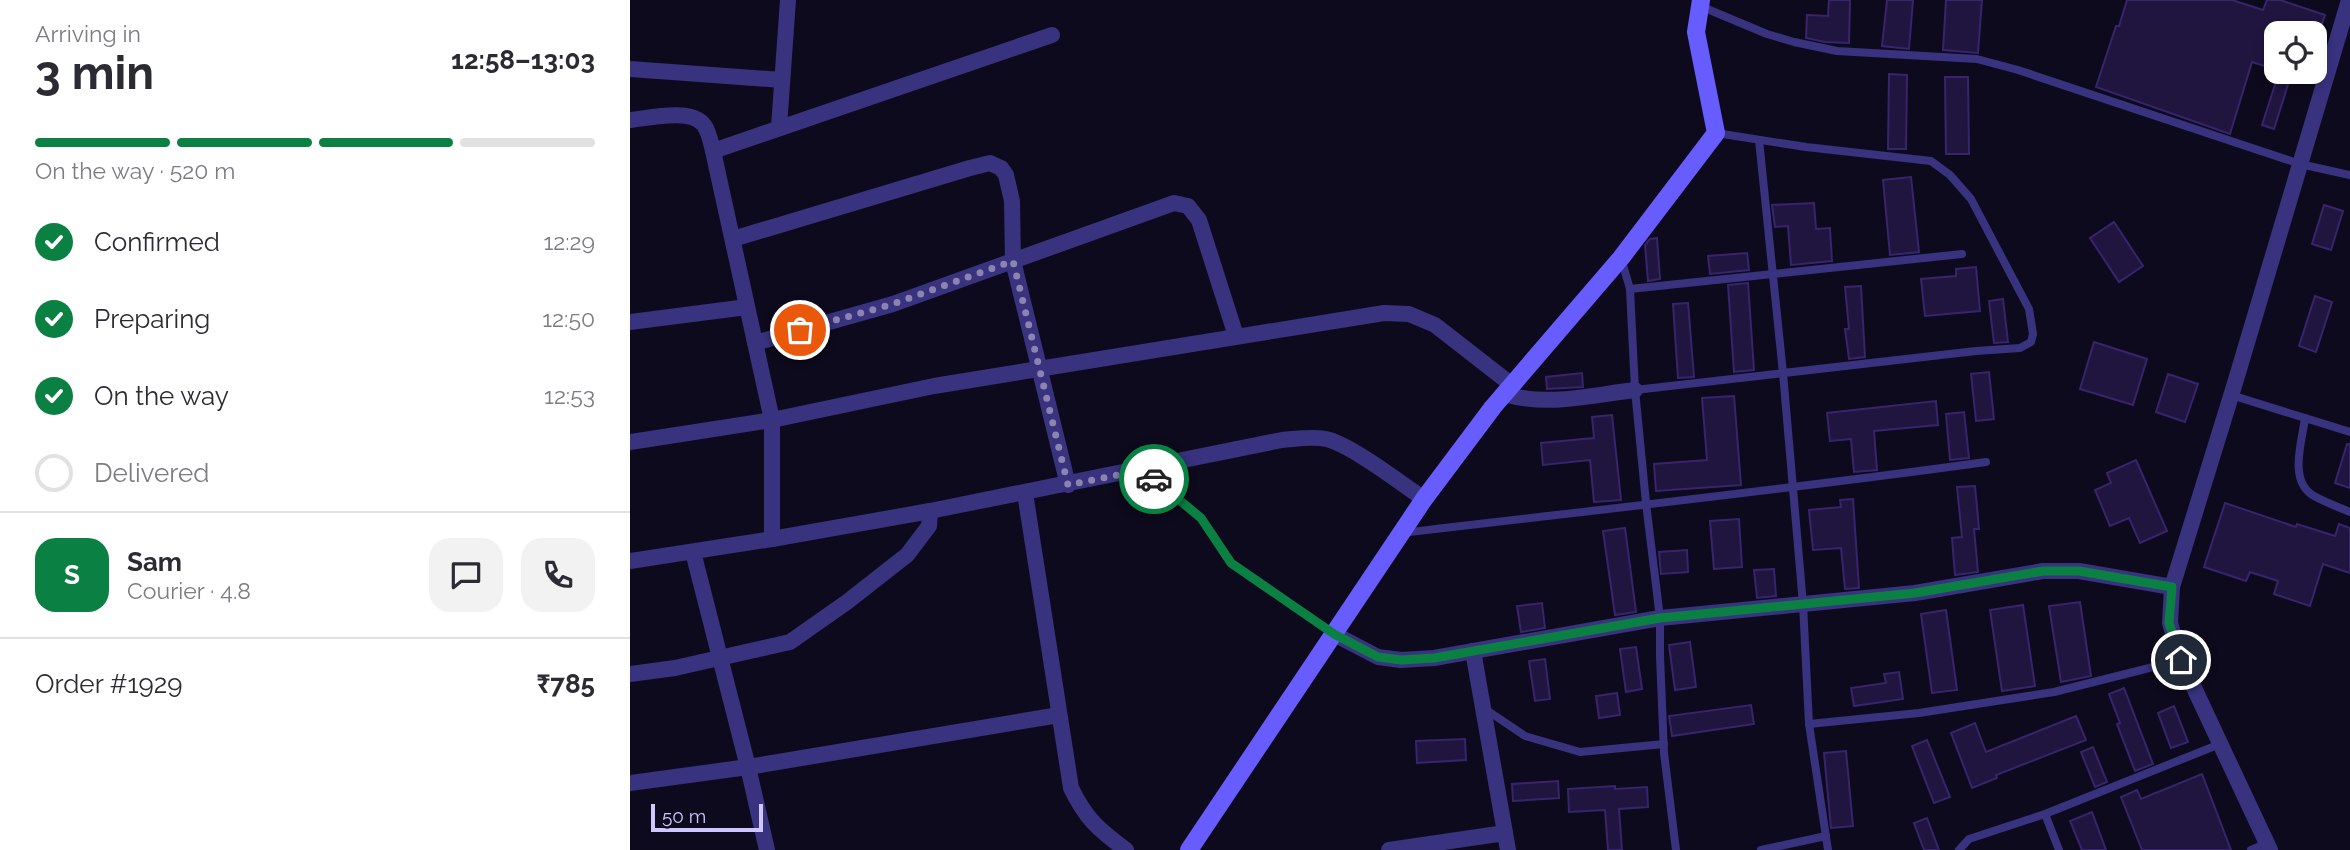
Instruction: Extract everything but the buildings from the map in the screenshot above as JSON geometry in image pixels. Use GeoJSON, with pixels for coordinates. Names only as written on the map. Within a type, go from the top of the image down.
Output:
{"type":"FeatureCollection","features":[{"type":"Feature","properties":{"kind":"street"},"geometry":{"type":"LineString","coordinates":[[779,127],[788,0]]}},
{"type":"Feature","properties":{"kind":"street"},"geometry":{"type":"LineString","coordinates":[[2268,847],[2181,660],[2169,623],[2172,587],[2349,0]]}},
{"type":"Feature","properties":{"kind":"street"},"geometry":{"type":"LineString","coordinates":[[1189,850],[1424,499],[1508,389],[1621,258],[1716,133],[1696,33],[1700,3]]}},
{"type":"Feature","properties":{"kind":"street"},"geometry":{"type":"LineString","coordinates":[[713,151],[1052,35]]}},
{"type":"Feature","properties":{"kind":"street"},"geometry":{"type":"LineString","coordinates":[[630,69],[782,80]]}},
{"type":"Feature","properties":{"kind":"street"},"geometry":{"type":"LineString","coordinates":[[630,120],[683,115],[696,117],[706,127],[772,420],[772,539]]}},
{"type":"Feature","properties":{"kind":"street"},"geometry":{"type":"LineString","coordinates":[[733,239],[990,163],[1001,168],[1006,175],[1012,201],[1013,261],[1068,485]]}},
{"type":"Feature","properties":{"kind":"street"},"geometry":{"type":"LineString","coordinates":[[755,343],[893,304],[1174,202],[1188,206],[1199,220],[1236,336]]}},
{"type":"Feature","properties":{"kind":"street"},"geometry":{"type":"LineString","coordinates":[[630,322],[747,307]]}},
{"type":"Feature","properties":{"kind":"street"},"geometry":{"type":"LineString","coordinates":[[630,442],[772,420],[934,386],[1384,313],[1409,314],[1435,325],[1523,400],[1540,401],[1635,390]]}},
{"type":"Feature","properties":{"kind":"street"},"geometry":{"type":"LineString","coordinates":[[630,561],[1026,494],[1282,440],[1327,439],[1348,449],[1424,499]]}},
{"type":"Feature","properties":{"kind":"street"},"geometry":{"type":"LineString","coordinates":[[1026,494],[1071,788],[1082,811],[1098,829],[1126,850]]}},
{"type":"Feature","properties":{"kind":"street"},"geometry":{"type":"LineString","coordinates":[[630,674],[675,668],[790,642],[907,555],[929,526],[930,511]]}},
{"type":"Feature","properties":{"kind":"street"},"geometry":{"type":"LineString","coordinates":[[693,552],[767,850]]}},
{"type":"Feature","properties":{"kind":"street"},"geometry":{"type":"LineString","coordinates":[[1334,634],[1378,657],[1401,660],[1434,658],[1660,618],[1915,593],[2043,571],[2079,571],[2172,587]]}},
{"type":"Feature","properties":{"kind":"street"},"geometry":{"type":"LineString","coordinates":[[1473,651],[1508,850]]}},
{"type":"Feature","properties":{"kind":"street"},"geometry":{"type":"LineString","coordinates":[[630,783],[748,767],[1059,715]]}},
{"type":"Feature","properties":{"kind":"street"},"geometry":{"type":"LineString","coordinates":[[1389,850],[1506,833]]}},
{"type":"Feature","properties":{"kind":"lane"},"geometry":{"type":"LineString","coordinates":[[1700,3],[1767,34],[1837,51],[1977,59],[2018,70],[2300,164],[2350,175]]}},
{"type":"Feature","properties":{"kind":"lane"},"geometry":{"type":"LineString","coordinates":[[1635,390],[2020,348],[2031,342],[2033,334],[2029,309],[1971,199],[1950,175],[1931,161],[1716,133]]}},
{"type":"Feature","properties":{"kind":"lane"},"geometry":{"type":"LineString","coordinates":[[1759,140],[1803,604],[1809,724],[1828,850]]}},
{"type":"Feature","properties":{"kind":"lane"},"geometry":{"type":"LineString","coordinates":[[1630,289],[1962,254]]}},
{"type":"Feature","properties":{"kind":"lane"},"geometry":{"type":"LineString","coordinates":[[1621,258],[1630,289],[1635,390],[1660,618],[1664,744],[1676,850]]}},
{"type":"Feature","properties":{"kind":"lane"},"geometry":{"type":"LineString","coordinates":[[2231,395],[2350,432]]}},
{"type":"Feature","properties":{"kind":"lane"},"geometry":{"type":"LineString","coordinates":[[2305,418],[2299,478],[2304,488],[2312,495],[2350,512]]}},
{"type":"Feature","properties":{"kind":"lane"},"geometry":{"type":"LineString","coordinates":[[1401,534],[1646,503],[1793,488],[1986,462]]}},
{"type":"Feature","properties":{"kind":"lane"},"geometry":{"type":"LineString","coordinates":[[1142,470],[1201,518],[1231,563],[1334,634]]}},
{"type":"Feature","properties":{"kind":"lane"},"geometry":{"type":"LineString","coordinates":[[1809,724],[1919,713],[2054,692],[2181,660]]}},
{"type":"Feature","properties":{"kind":"lane"},"geometry":{"type":"LineString","coordinates":[[1483,708],[1525,736],[1580,752],[1664,744]]}},
{"type":"Feature","properties":{"kind":"lane"},"geometry":{"type":"LineString","coordinates":[[1959,850],[1969,839],[2045,814],[2220,744]]}},
{"type":"Feature","properties":{"kind":"lane"},"geometry":{"type":"LineString","coordinates":[[2045,814],[2059,850]]}},
{"type":"Feature","properties":{"kind":"lane"},"geometry":{"type":"LineString","coordinates":[[1761,850],[1826,836]]}},
{"type":"Feature","properties":{"kind":"lane"},"geometry":{"type":"LineString","coordinates":[[2251,850],[2268,847]]}},
{"type":"Feature","properties":{"kind":"way so far"},"geometry":{"type":"LineString","coordinates":[[800,330],[893,304],[1013,261],[1068,485],[1142,470],[1154,479]]}},
{"type":"Feature","properties":{"kind":"route"},"geometry":{"type":"LineString","coordinates":[[1154,479],[1201,518],[1231,563],[1334,634],[1378,657],[1401,660],[1434,658],[1660,618],[1915,593],[2043,571],[2079,571],[2172,587],[2169,623],[2181,660]]}}]}
